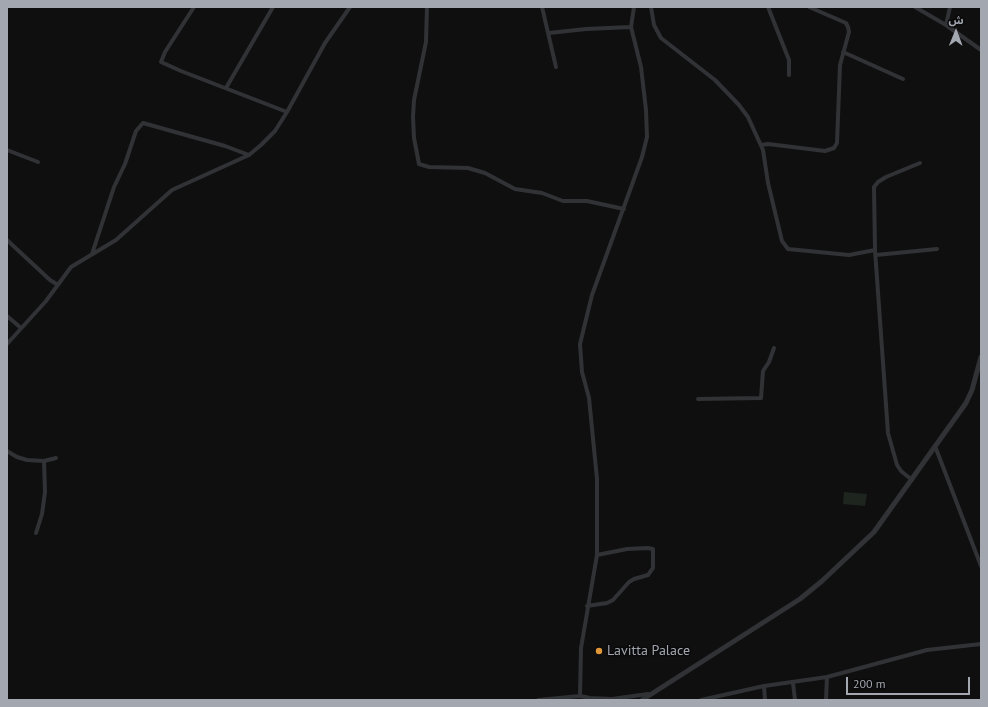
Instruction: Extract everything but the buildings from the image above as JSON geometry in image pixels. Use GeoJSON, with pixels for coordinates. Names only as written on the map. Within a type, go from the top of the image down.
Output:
{"type":"FeatureCollection","features":[{"type":"Feature","properties":{"kind":"street"},"geometry":{"type":"LineString","coordinates":[[194,7],[165,52],[162,62],[181,71],[287,112]]}},
{"type":"Feature","properties":{"kind":"street"},"geometry":{"type":"LineString","coordinates":[[226,88],[273,7]]}},
{"type":"Feature","properties":{"kind":"street"},"geometry":{"type":"LineString","coordinates":[[7,344],[46,301],[71,267],[127,231],[172,190],[249,156],[275,130],[287,112],[326,43],[350,7]]}},
{"type":"Feature","properties":{"kind":"street"},"geometry":{"type":"LineString","coordinates":[[426,7],[426,42],[414,100],[413,117],[414,138],[419,164],[429,167],[476,170],[515,189],[542,193],[563,200],[587,201],[624,209]]}},
{"type":"Feature","properties":{"kind":"street"},"geometry":{"type":"LineString","coordinates":[[542,7],[550,33],[556,67]]}},
{"type":"Feature","properties":{"kind":"street"},"geometry":{"type":"LineString","coordinates":[[580,696],[581,648],[587,606],[597,555],[597,479],[589,398],[582,372],[580,344],[592,295],[624,209],[642,157],[647,137],[646,110],[641,67],[632,27],[634,7]]}},
{"type":"Feature","properties":{"kind":"street"},"geometry":{"type":"LineString","coordinates":[[651,7],[654,25],[661,38],[714,80],[739,105],[756,132],[765,159],[768,183],[785,247],[794,251],[849,255],[875,250]]}},
{"type":"Feature","properties":{"kind":"street"},"geometry":{"type":"LineString","coordinates":[[768,7],[789,60],[789,75]]}},
{"type":"Feature","properties":{"kind":"street"},"geometry":{"type":"LineString","coordinates":[[761,145],[768,144],[826,151],[834,148],[837,143],[840,65],[849,32],[848,27],[846,23],[809,7]]}},
{"type":"Feature","properties":{"kind":"street"},"geometry":{"type":"LineString","coordinates":[[915,7],[946,25],[981,50]]}},
{"type":"Feature","properties":{"kind":"street"},"geometry":{"type":"LineString","coordinates":[[946,25],[950,7]]}},
{"type":"Feature","properties":{"kind":"street"},"geometry":{"type":"LineString","coordinates":[[550,33],[586,29],[632,27]]}},
{"type":"Feature","properties":{"kind":"street"},"geometry":{"type":"LineString","coordinates":[[843,52],[903,79]]}},
{"type":"Feature","properties":{"kind":"street"},"geometry":{"type":"LineString","coordinates":[[92,254],[114,187],[125,164],[136,132],[143,123],[225,146],[249,156]]}},
{"type":"Feature","properties":{"kind":"street"},"geometry":{"type":"LineString","coordinates":[[7,150],[38,162]]}},
{"type":"Feature","properties":{"kind":"street"},"geometry":{"type":"LineString","coordinates":[[912,480],[901,471],[897,465],[888,433],[875,250],[874,187],[878,182],[886,177],[920,163]]}},
{"type":"Feature","properties":{"kind":"street"},"geometry":{"type":"LineString","coordinates":[[7,240],[50,280],[58,285]]}},
{"type":"Feature","properties":{"kind":"street"},"geometry":{"type":"LineString","coordinates":[[876,255],[937,249]]}},
{"type":"Feature","properties":{"kind":"street"},"geometry":{"type":"LineString","coordinates":[[7,316],[21,328]]}},
{"type":"Feature","properties":{"kind":"street"},"geometry":{"type":"LineString","coordinates":[[698,399],[761,398],[763,371],[769,362],[774,348]]}},
{"type":"Feature","properties":{"kind":"street"},"geometry":{"type":"LineString","coordinates":[[642,700],[648,694],[800,599],[874,532],[966,403],[972,390],[981,357]]}},
{"type":"Feature","properties":{"kind":"street"},"geometry":{"type":"LineString","coordinates":[[935,446],[981,566]]}},
{"type":"Feature","properties":{"kind":"street"},"geometry":{"type":"LineString","coordinates":[[7,451],[17,457],[27,460],[44,461],[56,458]]}},
{"type":"Feature","properties":{"kind":"street"},"geometry":{"type":"LineString","coordinates":[[36,533],[42,514],[45,492],[44,461]]}},
{"type":"Feature","properties":{"kind":"street"},"geometry":{"type":"LineString","coordinates":[[587,606],[607,603],[613,600],[629,582],[648,575],[653,568],[653,550],[648,548],[628,549],[597,555]]}},
{"type":"Feature","properties":{"kind":"street"},"geometry":{"type":"LineString","coordinates":[[701,700],[764,686],[827,677],[927,650],[981,644]]}},
{"type":"Feature","properties":{"kind":"street"},"geometry":{"type":"LineString","coordinates":[[826,700],[827,677]]}},
{"type":"Feature","properties":{"kind":"street"},"geometry":{"type":"LineString","coordinates":[[793,683],[795,700]]}},
{"type":"Feature","properties":{"kind":"street"},"geometry":{"type":"LineString","coordinates":[[764,686],[765,700]]}},
{"type":"Feature","properties":{"kind":"street"},"geometry":{"type":"LineString","coordinates":[[538,700],[580,696],[612,699],[648,694]]}},
{"type":"Feature","properties":{"kind":"shaded area"},"geometry":{"type":"Polygon","coordinates":[[[844,492],[867,494],[865,506],[843,504],[844,492]]]}},
{"type":"Feature","properties":{"kind":"place","name":"Lavitta Palace"},"geometry":{"type":"Point","coordinates":[599,651]}}]}
